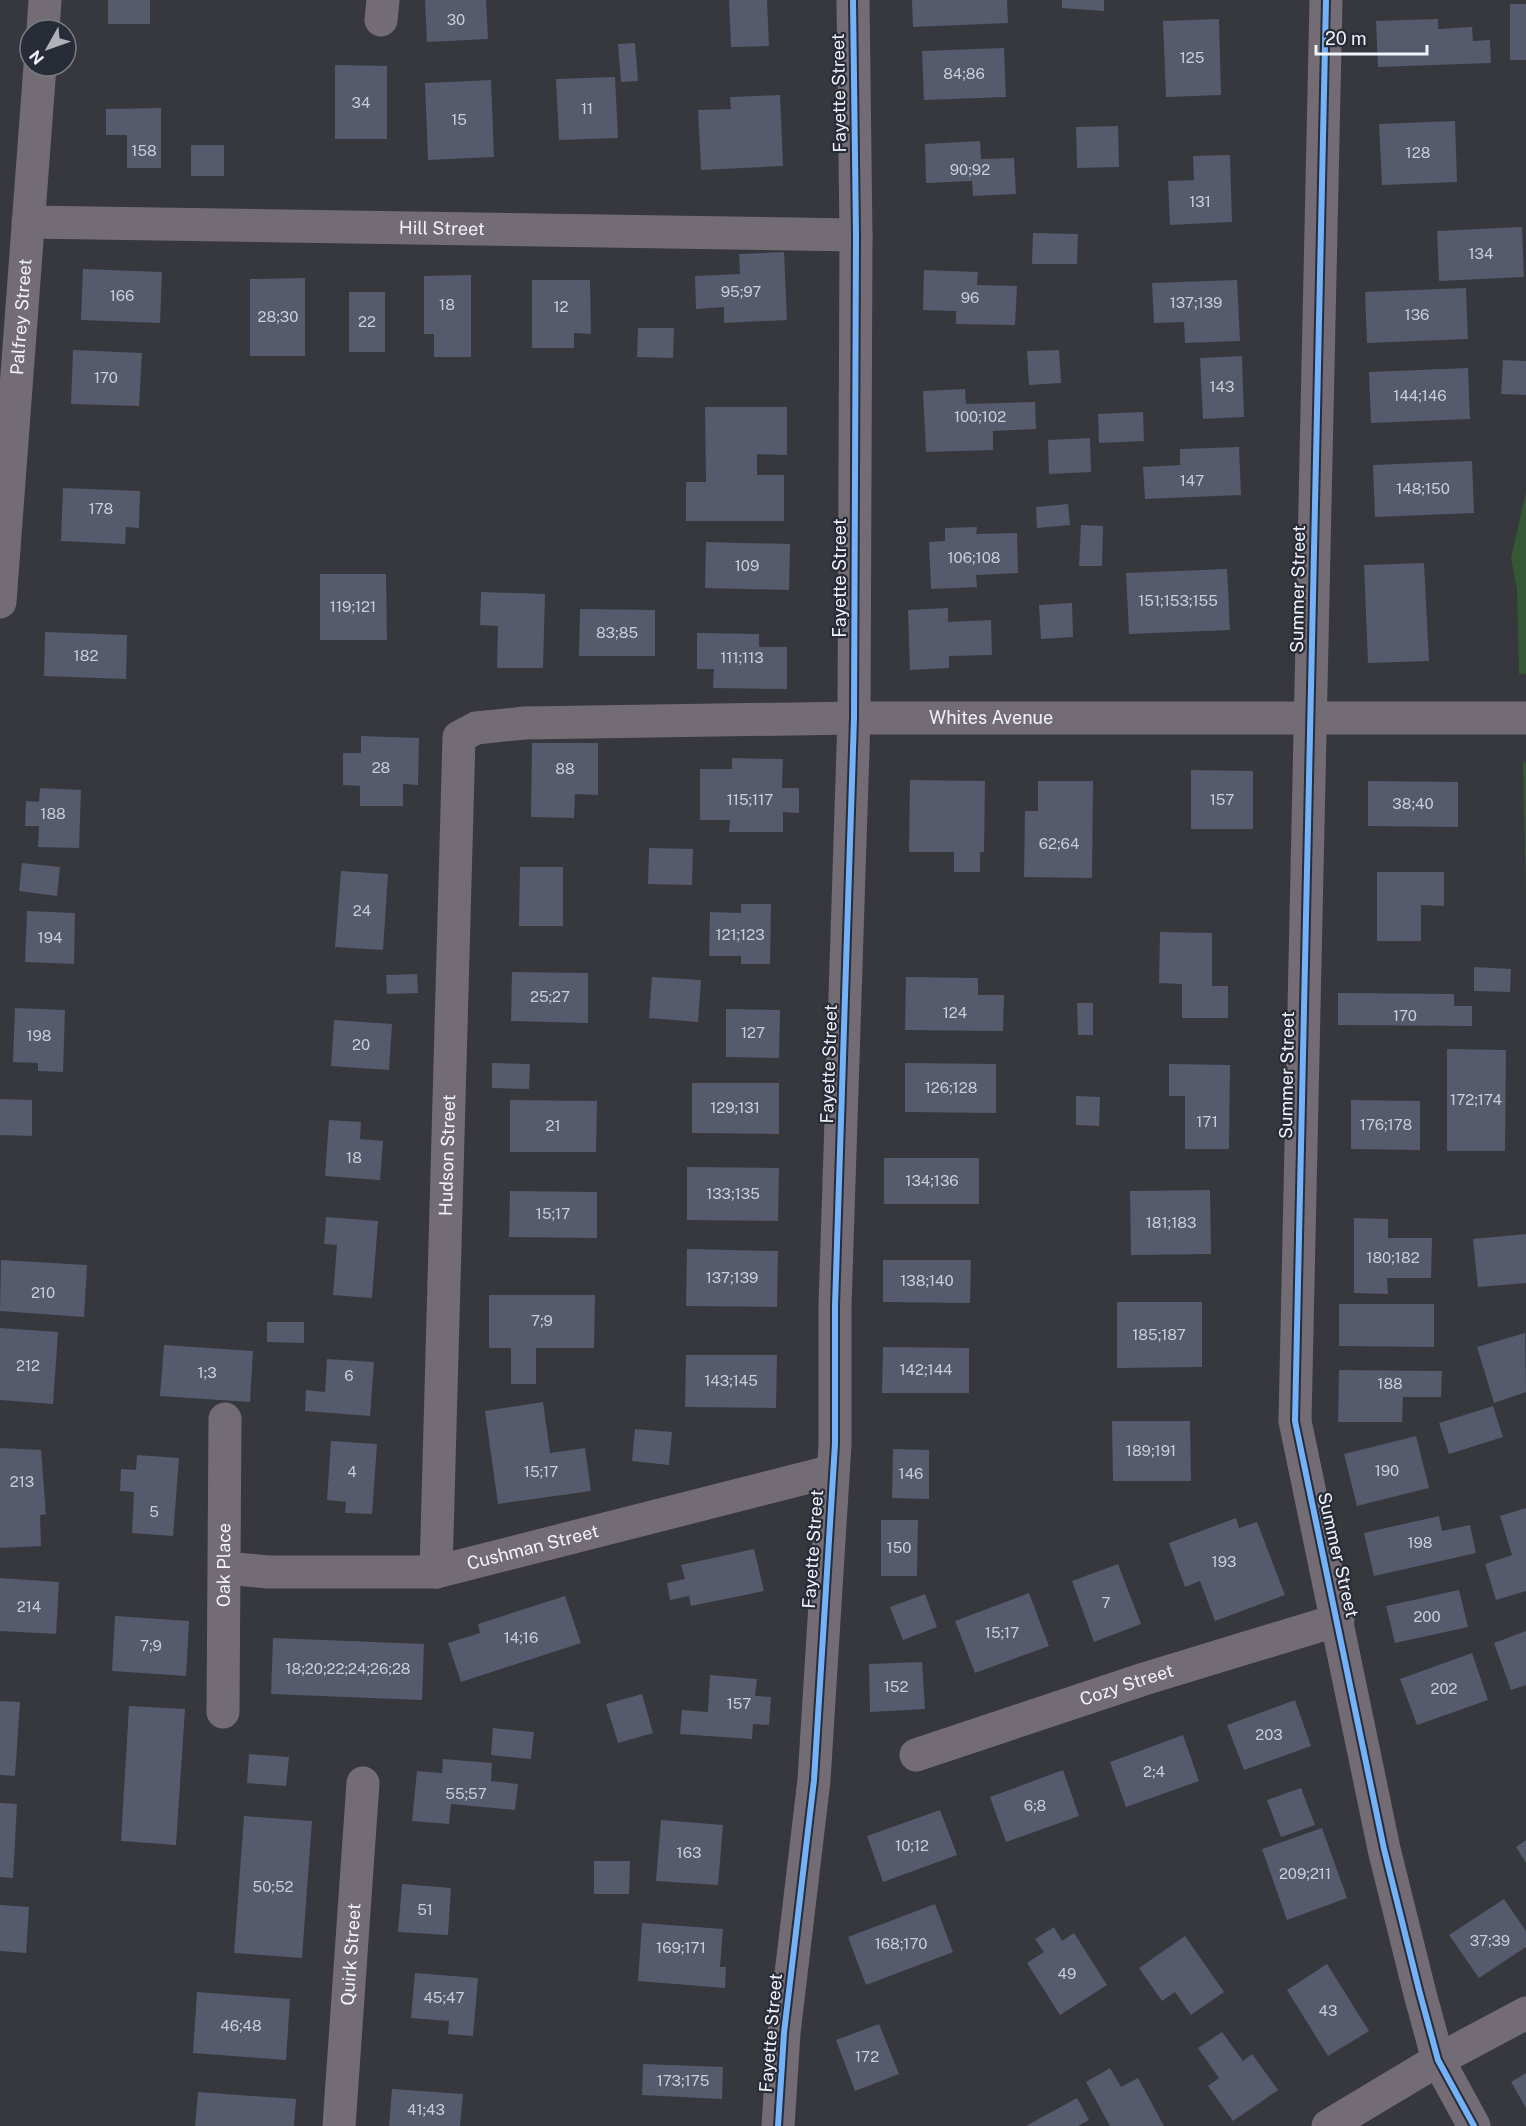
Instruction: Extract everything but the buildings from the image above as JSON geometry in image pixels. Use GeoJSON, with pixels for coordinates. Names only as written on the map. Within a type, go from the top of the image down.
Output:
{"type":"FeatureCollection","features":[{"type":"Feature","properties":{"kind":"street"},"geometry":{"type":"LineString","coordinates":[[44,18],[45,0]]}},
{"type":"Feature","properties":{"kind":"street","name":"Fayette Street"},"geometry":{"type":"LineString","coordinates":[[778,2126],[784,2033],[814,1780],[833,1471],[835,1306],[854,718],[856,235],[853,0]]}},
{"type":"Feature","properties":{"kind":"street","name":"Summer Street"},"geometry":{"type":"LineString","coordinates":[[1326,0],[1295,1421],[1307,1488],[1338,1620],[1384,1849],[1438,2060],[1474,2126]]}},
{"type":"Feature","properties":{"kind":"street","name":"Palfrey Street"},"geometry":{"type":"LineString","coordinates":[[0,603],[39,78]]}},
{"type":"Feature","properties":{"kind":"street","name":"Hill Street"},"geometry":{"type":"LineString","coordinates":[[28,222],[856,235]]}},
{"type":"Feature","properties":{"kind":"street","name":"Whites Avenue"},"geometry":{"type":"LineString","coordinates":[[459,737],[476,728],[525,723],[854,718],[1526,718]]}},
{"type":"Feature","properties":{"kind":"street","name":"Hudson Street"},"geometry":{"type":"LineString","coordinates":[[436,1572],[459,737]]}},
{"type":"Feature","properties":{"kind":"street","name":"Oak Place"},"geometry":{"type":"LineString","coordinates":[[224,1712],[225,1419]]}},
{"type":"Feature","properties":{"kind":"street","name":"Cushman Street"},"geometry":{"type":"LineString","coordinates":[[226,1568],[268,1572],[436,1572],[833,1471]]}},
{"type":"Feature","properties":{"kind":"street","name":"Cozy Street"},"geometry":{"type":"LineString","coordinates":[[916,1755],[1144,1679],[1338,1620]]}},
{"type":"Feature","properties":{"kind":"street","name":"Quirk Street"},"geometry":{"type":"LineString","coordinates":[[339,2126],[363,1783]]}},
{"type":"Feature","properties":{"kind":"street"},"geometry":{"type":"LineString","coordinates":[[1328,2126],[1438,2060],[1526,2013]]}},
{"type":"Feature","properties":{"kind":"green space"},"geometry":{"type":"Polygon","coordinates":[[[1526,492],[1526,674],[1519,674],[1517,589],[1511,558],[1526,492]]]}},
{"type":"Feature","properties":{"kind":"green space"},"geometry":{"type":"Polygon","coordinates":[[[1523,762],[1526,763],[1526,896],[1523,762]]]}},
{"type":"Feature","properties":{"kind":"cycle path"},"geometry":{"type":"LineString","coordinates":[[778,2126],[784,2033],[814,1780],[835,1444],[835,1306],[854,718],[856,235],[853,0]]}},
{"type":"Feature","properties":{"kind":"cycle path"},"geometry":{"type":"LineString","coordinates":[[1326,0],[1295,1421],[1384,1849],[1419,1990],[1438,2060],[1474,2126]]}}]}
